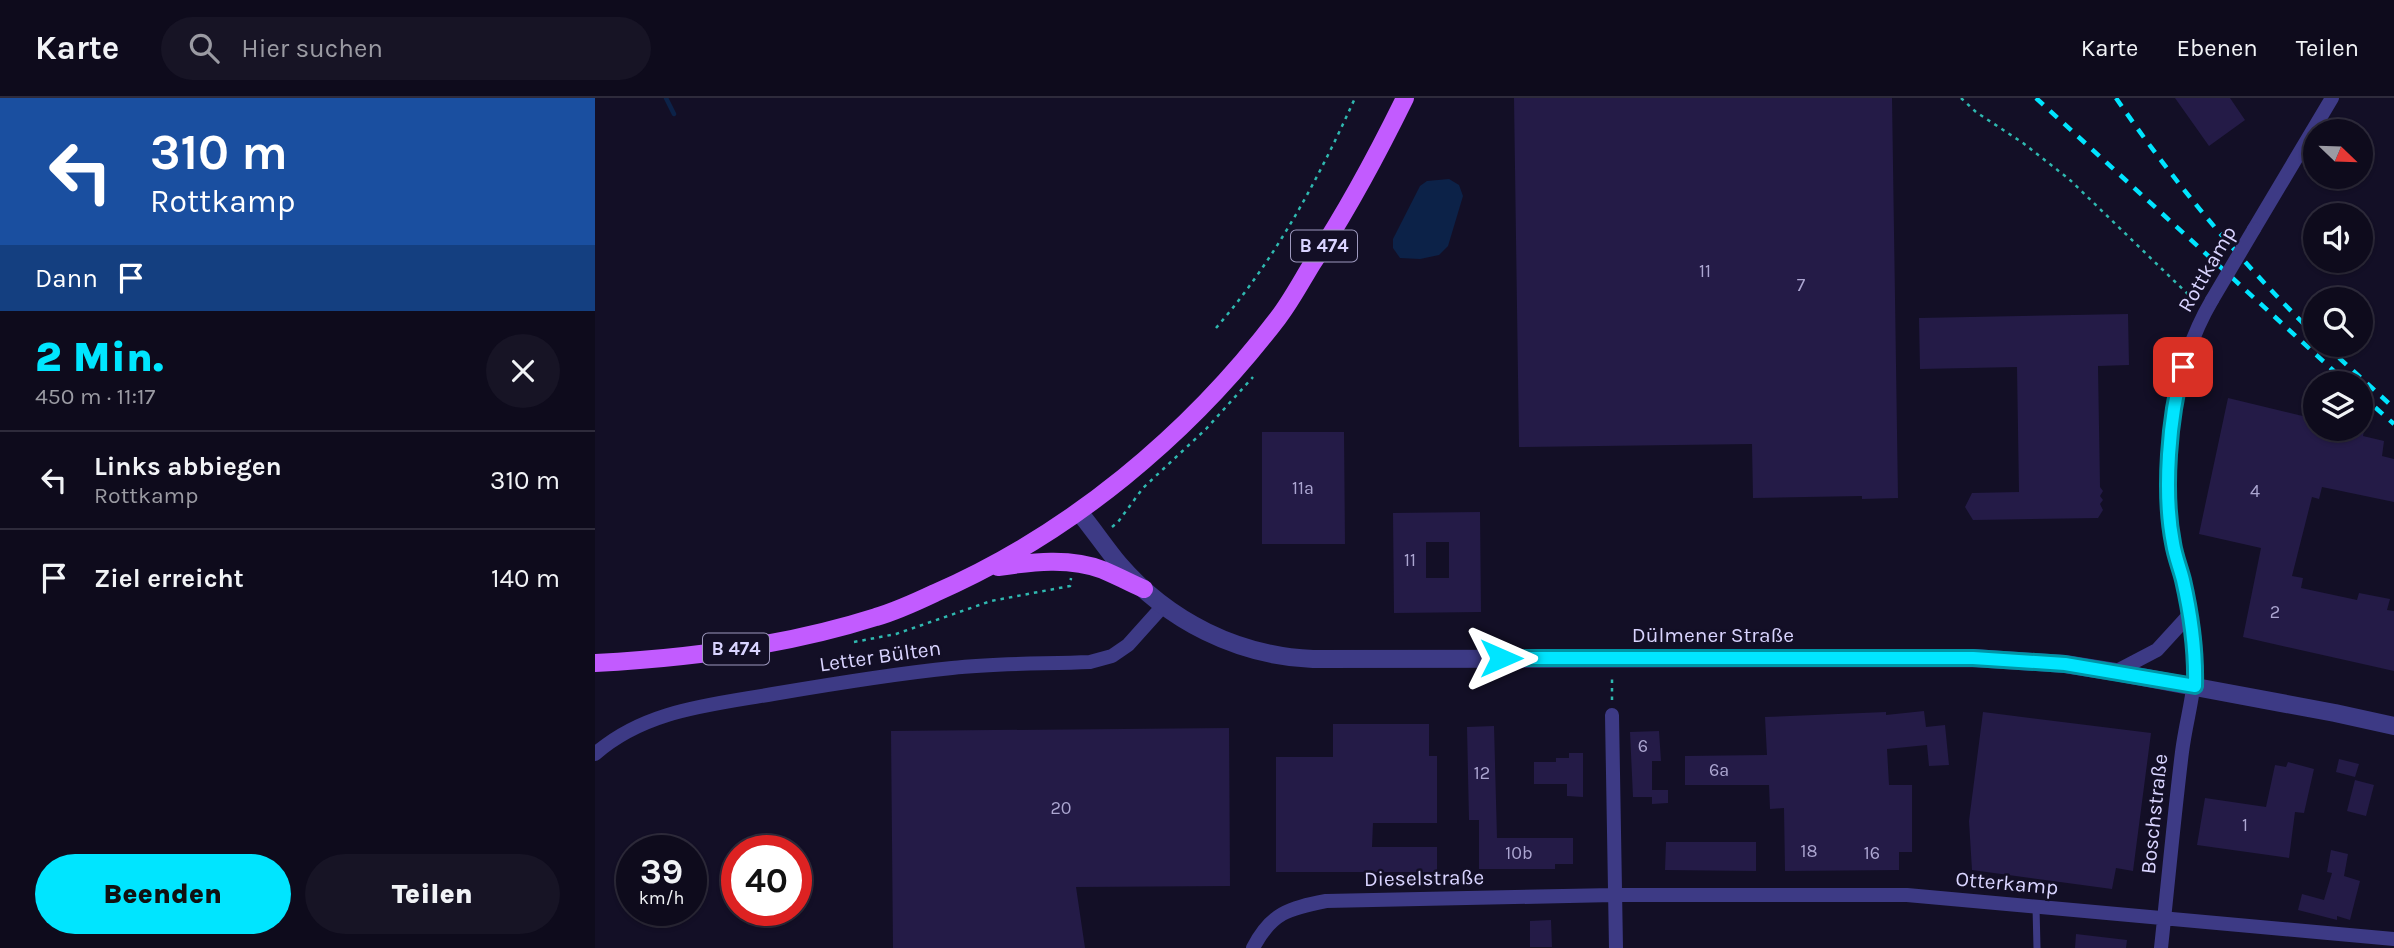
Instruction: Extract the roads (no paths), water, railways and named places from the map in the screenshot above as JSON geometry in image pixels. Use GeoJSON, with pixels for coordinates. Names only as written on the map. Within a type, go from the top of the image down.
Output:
{"type":"FeatureCollection","features":[{"type":"Feature","properties":{"kind":"main road","name":"B 474"},"geometry":{"type":"LineString","coordinates":[[595,663],[689,656],[749,647],[814,634],[891,612],[987,569],[1079,512],[1165,443],[1225,382],[1279,317],[1352,200],[1405,98]]}},
{"type":"Feature","properties":{"kind":"main road"},"geometry":{"type":"LineString","coordinates":[[987,569],[1026,563],[1074,564],[1101,569],[1144,589]]}},
{"type":"Feature","properties":{"kind":"street","name":"Rottkamp"},"geometry":{"type":"LineString","coordinates":[[2195,686],[2196,656],[2183,580],[2172,543],[2169,481],[2171,431],[2181,373],[2204,313],[2332,98]]}},
{"type":"Feature","properties":{"kind":"street","name":"Dülmener Straße"},"geometry":{"type":"LineString","coordinates":[[1079,512],[1119,564],[1163,606],[1194,626],[1229,642],[1300,659],[1973,658],[2065,664],[2115,672],[2394,726]]}},
{"type":"Feature","properties":{"kind":"street","name":"Letter Bülten"},"geometry":{"type":"LineString","coordinates":[[595,754],[608,742],[640,723],[673,712],[821,686],[953,667],[1090,662],[1112,656],[1128,645],[1163,606]]}},
{"type":"Feature","properties":{"kind":"street"},"geometry":{"type":"LineString","coordinates":[[2115,672],[2157,650],[2169,640],[2189,615]]}},
{"type":"Feature","properties":{"kind":"street","name":"Boschstraße"},"geometry":{"type":"LineString","coordinates":[[2161,948],[2187,716],[2195,686]]}},
{"type":"Feature","properties":{"kind":"street"},"geometry":{"type":"LineString","coordinates":[[1612,715],[1610,724],[1616,948]]}},
{"type":"Feature","properties":{"kind":"street","name":"Otterkamp"},"geometry":{"type":"LineString","coordinates":[[1614,895],[1907,895],[2394,939]]}},
{"type":"Feature","properties":{"kind":"street","name":"Dieselstraße"},"geometry":{"type":"LineString","coordinates":[[1253,948],[1263,928],[1282,914],[1301,905],[1326,901],[1614,895]]}},
{"type":"Feature","properties":{"kind":"lane"},"geometry":{"type":"LineString","coordinates":[[2036,907],[2037,948]]}},
{"type":"Feature","properties":{"kind":"water"},"geometry":{"type":"Polygon","coordinates":[[[1449,179],[1459,185],[1463,196],[1448,246],[1439,255],[1420,259],[1400,258],[1393,248],[1393,239],[1420,186],[1427,181],[1449,179]]]}},
{"type":"Feature","properties":{"kind":"waterway"},"geometry":{"type":"LineString","coordinates":[[666,98],[674,114]]}},
{"type":"Feature","properties":{"kind":"railway"},"geometry":{"type":"LineString","coordinates":[[2036,98],[2334,371]]}},
{"type":"Feature","properties":{"kind":"railway"},"geometry":{"type":"LineString","coordinates":[[2116,98],[2210,221],[2303,323]]}},
{"type":"Feature","properties":{"kind":"railway"},"geometry":{"type":"LineString","coordinates":[[2338,357],[2394,408]]}},
{"type":"Feature","properties":{"kind":"railway"},"geometry":{"type":"LineString","coordinates":[[2373,406],[2394,424]]}}]}
